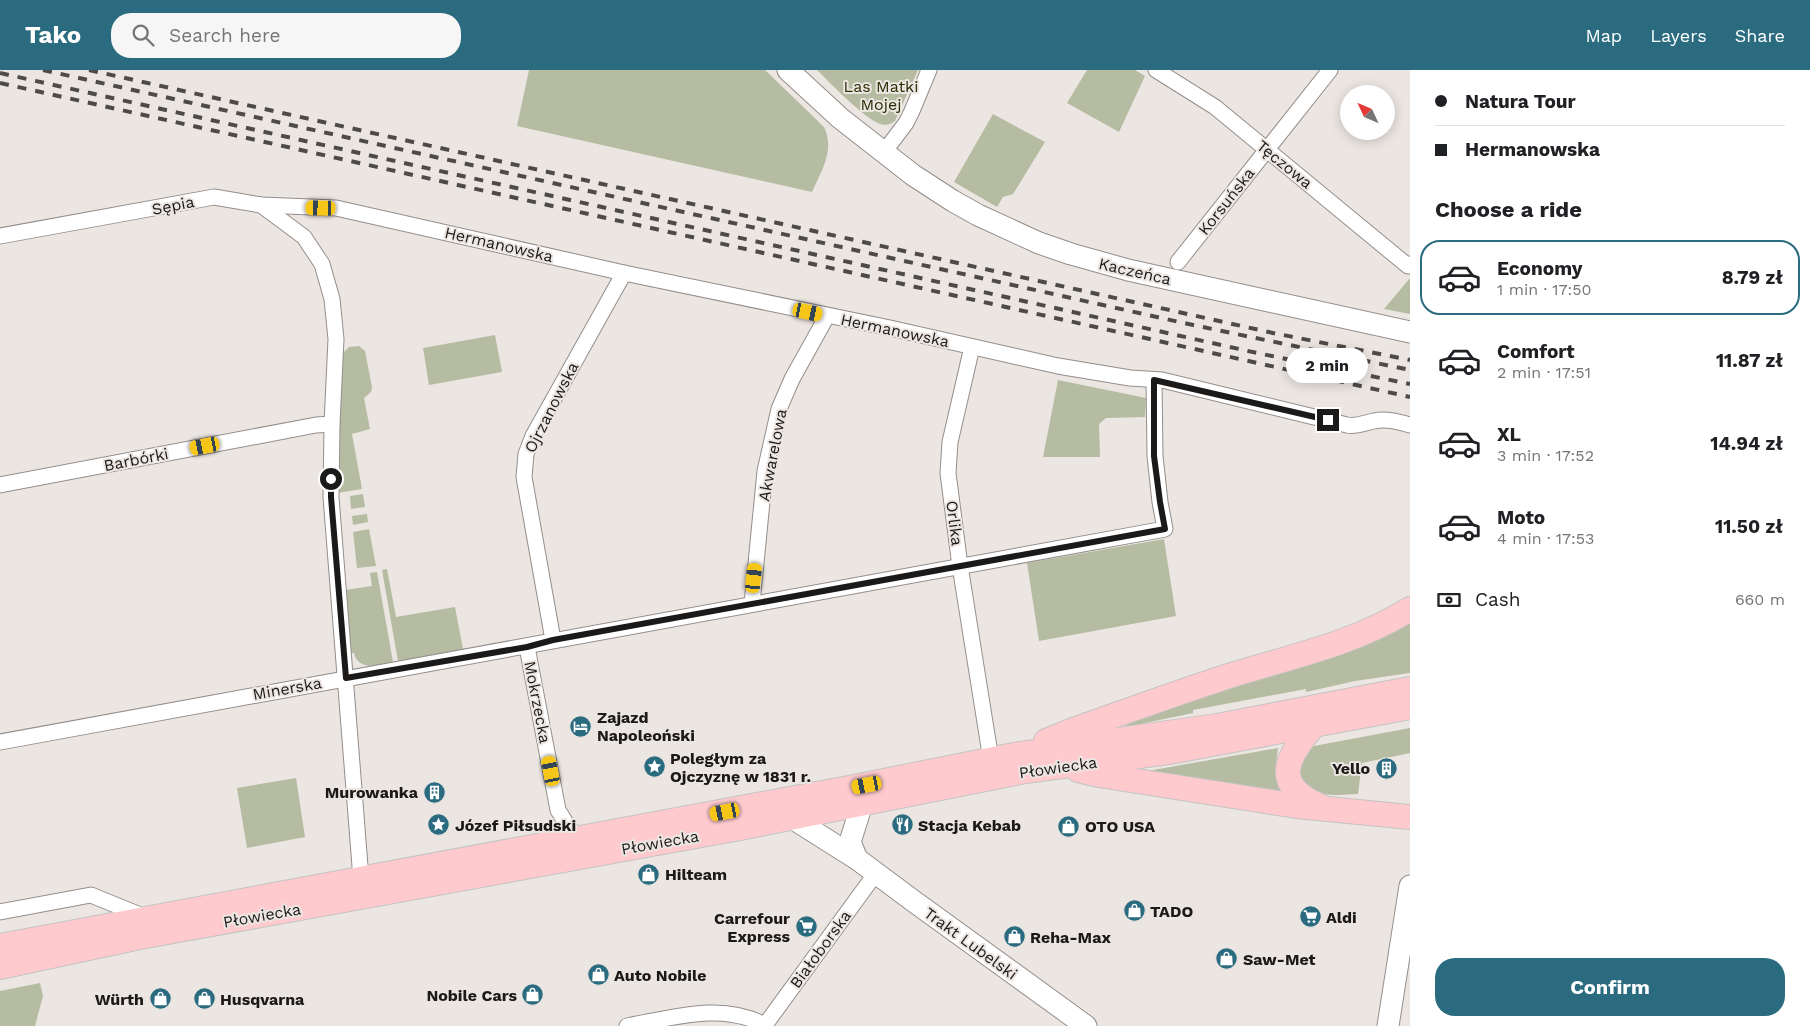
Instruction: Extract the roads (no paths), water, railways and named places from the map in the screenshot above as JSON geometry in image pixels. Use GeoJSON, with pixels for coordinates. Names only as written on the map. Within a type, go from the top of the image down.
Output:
{"type":"FeatureCollection","features":[{"type":"Feature","properties":{"kind":"main road"},"geometry":{"type":"LineString","coordinates":[[1014,756],[1068,732],[1113,716],[1213,681],[1352,637],[1389,622],[1410,609]]}},
{"type":"Feature","properties":{"kind":"main road","name":"Płowiecka"},"geometry":{"type":"LineString","coordinates":[[0,946],[991,760],[1217,726],[1410,689]]}},
{"type":"Feature","properties":{"kind":"main road","name":"Płowiecka"},"geometry":{"type":"LineString","coordinates":[[0,967],[149,936],[792,818],[976,780],[1059,766],[1169,752],[1410,707]]}},
{"type":"Feature","properties":{"kind":"main road"},"geometry":{"type":"LineString","coordinates":[[1313,726],[1294,749],[1288,768],[1288,777],[1296,792],[1326,809]]}},
{"type":"Feature","properties":{"kind":"main road"},"geometry":{"type":"LineString","coordinates":[[1059,766],[1099,775],[1240,798],[1410,817]]}},
{"type":"Feature","properties":{"kind":"street","name":"Kaczeńca"},"geometry":{"type":"LineString","coordinates":[[788,70],[840,118],[913,175],[953,201],[1002,226],[1070,254],[1128,270],[1410,332]]}},
{"type":"Feature","properties":{"kind":"street"},"geometry":{"type":"LineString","coordinates":[[884,152],[906,123],[928,70]]}},
{"type":"Feature","properties":{"kind":"street","name":"Tęczowa"},"geometry":{"type":"LineString","coordinates":[[1156,70],[1215,107],[1409,265]]}},
{"type":"Feature","properties":{"kind":"street","name":"Korsuńska"},"geometry":{"type":"LineString","coordinates":[[1178,262],[1330,70]]}},
{"type":"Feature","properties":{"kind":"street","name":"Sępia"},"geometry":{"type":"LineString","coordinates":[[0,236],[214,197],[260,205],[304,237],[322,264],[332,299],[336,339],[331,497],[361,878]]}},
{"type":"Feature","properties":{"kind":"street","name":"Hermanowska"},"geometry":{"type":"LineString","coordinates":[[260,205],[336,208],[1058,366],[1154,380],[1354,426],[1386,420],[1410,425]]}},
{"type":"Feature","properties":{"kind":"street","name":"Ojrzanowska"},"geometry":{"type":"LineString","coordinates":[[553,640],[524,477],[526,454],[533,436],[624,272]]}},
{"type":"Feature","properties":{"kind":"street","name":"Akwarelowa"},"geometry":{"type":"LineString","coordinates":[[752,604],[765,471],[778,409],[792,379],[827,316]]}},
{"type":"Feature","properties":{"kind":"street","name":"Orlika"},"geometry":{"type":"LineString","coordinates":[[972,347],[950,442],[948,473],[960,566],[991,760]]}},
{"type":"Feature","properties":{"kind":"street","name":"Minerska"},"geometry":{"type":"LineString","coordinates":[[0,742],[1165,529],[1154,456],[1154,380]]}},
{"type":"Feature","properties":{"kind":"street","name":"Barbórki"},"geometry":{"type":"LineString","coordinates":[[0,485],[316,425],[332,424]]}},
{"type":"Feature","properties":{"kind":"street","name":"Mokrzecka"},"geometry":{"type":"LineString","coordinates":[[527,647],[558,810],[569,828],[580,838]]}},
{"type":"Feature","properties":{"kind":"street"},"geometry":{"type":"LineString","coordinates":[[857,858],[850,842],[862,804]]}},
{"type":"Feature","properties":{"kind":"street","name":"Trakt Lubelski"},"geometry":{"type":"LineString","coordinates":[[792,818],[857,858],[1086,1026]]}},
{"type":"Feature","properties":{"kind":"street","name":"Białoborska"},"geometry":{"type":"LineString","coordinates":[[766,1025],[876,873]]}},
{"type":"Feature","properties":{"kind":"street"},"geometry":{"type":"LineString","coordinates":[[1388,1026],[1410,886]]}},
{"type":"Feature","properties":{"kind":"street"},"geometry":{"type":"LineString","coordinates":[[0,912],[91,896],[148,918]]}},
{"type":"Feature","properties":{"kind":"street"},"geometry":{"type":"LineString","coordinates":[[627,1026],[706,1012],[736,1014],[766,1025]]}},
{"type":"Feature","properties":{"kind":"railway"},"geometry":{"type":"LineString","coordinates":[[43,70],[1193,325],[1410,370]]}},
{"type":"Feature","properties":{"kind":"railway"},"geometry":{"type":"LineString","coordinates":[[89,70],[1273,333],[1410,360]]}},
{"type":"Feature","properties":{"kind":"railway"},"geometry":{"type":"LineString","coordinates":[[0,73],[1257,353],[1410,384]]}},
{"type":"Feature","properties":{"kind":"railway"},"geometry":{"type":"LineString","coordinates":[[0,83],[1410,397]]}},
{"type":"Feature","properties":{"kind":"place","name":"Zajazd Napoleoński"},"geometry":{"type":"Point","coordinates":[581,726]}},
{"type":"Feature","properties":{"kind":"place","name":"Poległym za Ojczyznę w 1831 r."},"geometry":{"type":"Point","coordinates":[654,767]}},
{"type":"Feature","properties":{"kind":"place","name":"Yello"},"geometry":{"type":"Point","coordinates":[1386,768]}},
{"type":"Feature","properties":{"kind":"place","name":"Murowanka"},"geometry":{"type":"Point","coordinates":[434,792]}},
{"type":"Feature","properties":{"kind":"place","name":"Józef Piłsudski"},"geometry":{"type":"Point","coordinates":[439,825]}},
{"type":"Feature","properties":{"kind":"place","name":"Stacja Kebab"},"geometry":{"type":"Point","coordinates":[902,825]}},
{"type":"Feature","properties":{"kind":"place","name":"OTO USA"},"geometry":{"type":"Point","coordinates":[1069,826]}},
{"type":"Feature","properties":{"kind":"place","name":"Hilteam"},"geometry":{"type":"Point","coordinates":[649,874]}},
{"type":"Feature","properties":{"kind":"place","name":"TADO"},"geometry":{"type":"Point","coordinates":[1134,911]}},
{"type":"Feature","properties":{"kind":"place","name":"Aldi"},"geometry":{"type":"Point","coordinates":[1310,917]}},
{"type":"Feature","properties":{"kind":"place","name":"Carrefour Express"},"geometry":{"type":"Point","coordinates":[806,927]}},
{"type":"Feature","properties":{"kind":"place","name":"Reha-Max"},"geometry":{"type":"Point","coordinates":[1014,937]}},
{"type":"Feature","properties":{"kind":"place","name":"Saw-Met"},"geometry":{"type":"Point","coordinates":[1227,959]}},
{"type":"Feature","properties":{"kind":"place","name":"Auto Nobile"},"geometry":{"type":"Point","coordinates":[598,975]}},
{"type":"Feature","properties":{"kind":"place","name":"Nobile Cars"},"geometry":{"type":"Point","coordinates":[533,995]}},
{"type":"Feature","properties":{"kind":"place","name":"Würth"},"geometry":{"type":"Point","coordinates":[160,999]}},
{"type":"Feature","properties":{"kind":"place","name":"Husqvarna"},"geometry":{"type":"Point","coordinates":[204,999]}},
{"type":"Feature","properties":{"kind":"park label","name":"Las Matki Mojej"},"geometry":{"type":"Point","coordinates":[881,95]}}]}
